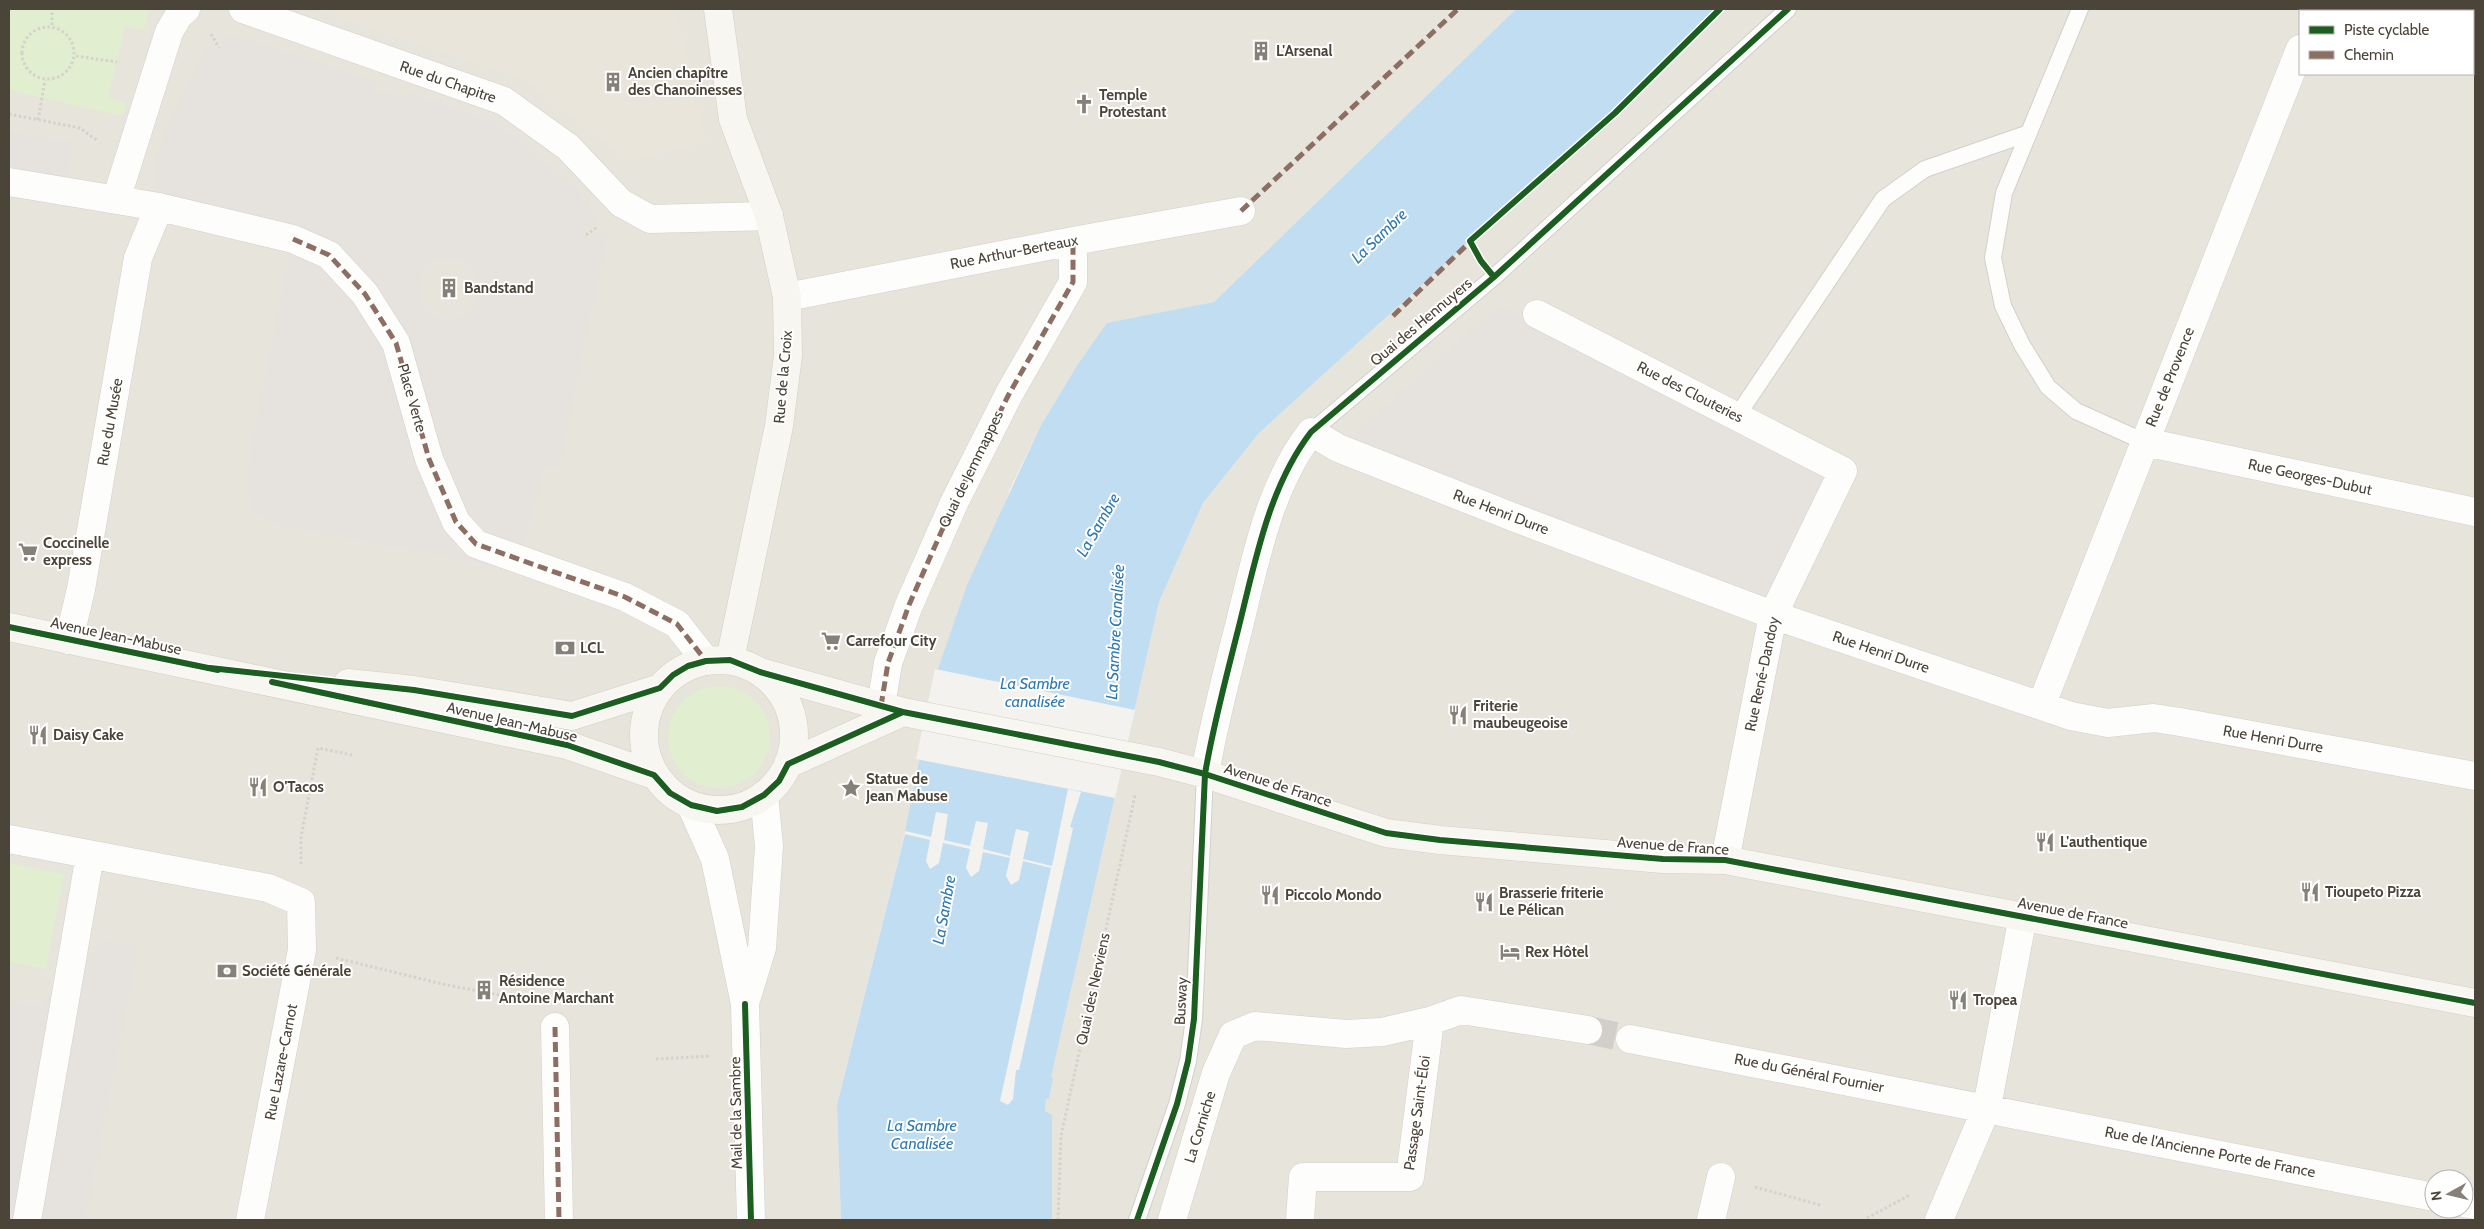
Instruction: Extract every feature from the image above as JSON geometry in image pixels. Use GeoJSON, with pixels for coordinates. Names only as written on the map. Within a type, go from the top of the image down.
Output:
{"type":"FeatureCollection","features":[{"type":"Feature","properties":{"kind":"main road","name":"Rue de la Croix"},"geometry":{"type":"LineString","coordinates":[[718,9],[733,119],[769,216],[787,297],[788,355],[779,426],[718,660]]}},
{"type":"Feature","properties":{"kind":"main road","name":"Avenue Jean-Mabuse"},"geometry":{"type":"LineString","coordinates":[[9,627],[567,745],[654,775]]}},
{"type":"Feature","properties":{"kind":"main road"},"geometry":{"type":"LineString","coordinates":[[718,660],[760,672],[779,690],[791,713],[794,739],[788,764],[779,781],[764,795],[742,807],[716,811],[691,805],[670,793],[654,775],[646,753],[644,731],[649,708],[660,688],[673,675],[688,666],[718,660]]}},
{"type":"Feature","properties":{"kind":"main road"},"geometry":{"type":"LineString","coordinates":[[210,668],[414,690],[572,716],[660,688]]}},
{"type":"Feature","properties":{"kind":"main road","name":"Avenue de France"},"geometry":{"type":"LineString","coordinates":[[760,672],[899,711],[1205,774],[1386,833],[1440,840],[1653,858],[1725,860],[2475,1003]]}},
{"type":"Feature","properties":{"kind":"main road"},"geometry":{"type":"LineString","coordinates":[[788,764],[899,711]]}},
{"type":"Feature","properties":{"kind":"street"},"geometry":{"type":"LineString","coordinates":[[116,200],[169,32],[179,15],[186,9]]}},
{"type":"Feature","properties":{"kind":"street","name":"Rue du Chapitre"},"geometry":{"type":"LineString","coordinates":[[246,9],[504,102],[568,147],[621,203],[650,219],[769,216]]}},
{"type":"Feature","properties":{"kind":"street","name":"Rue de Provence"},"geometry":{"type":"LineString","coordinates":[[2041,706],[2299,52]]}},
{"type":"Feature","properties":{"kind":"street","name":"Place Verte"},"geometry":{"type":"LineString","coordinates":[[9,182],[159,207],[293,239],[329,255],[365,294],[396,343],[429,459],[456,522],[476,544],[625,598],[677,624],[718,660]]}},
{"type":"Feature","properties":{"kind":"street","name":"Rue du Musée"},"geometry":{"type":"LineString","coordinates":[[69,640],[84,570],[138,258],[159,207]]}},
{"type":"Feature","properties":{"kind":"street","name":"Rue Arthur-Berteaux"},"geometry":{"type":"LineString","coordinates":[[787,297],[1073,241],[1241,211]]}},
{"type":"Feature","properties":{"kind":"street","name":"Quai de Jemmappes"},"geometry":{"type":"LineString","coordinates":[[899,711],[888,663],[909,605],[954,503],[1009,394],[1073,282],[1073,241]]}},
{"type":"Feature","properties":{"kind":"street","name":"Rue des Clouteries"},"geometry":{"type":"LineString","coordinates":[[1538,314],[1843,471]]}},
{"type":"Feature","properties":{"kind":"street","name":"Rue Henri Durre"},"geometry":{"type":"LineString","coordinates":[[1311,432],[1338,448],[1518,519],[1773,615],[2071,716],[2108,723],[2154,718],[2475,776]]}},
{"type":"Feature","properties":{"kind":"street","name":"Quai des Hennuyers"},"geometry":{"type":"LineString","coordinates":[[1205,774],[1211,739],[1258,552],[1280,484],[1294,454],[1311,432]]}},
{"type":"Feature","properties":{"kind":"street","name":"Rue Georges-Dubut"},"geometry":{"type":"LineString","coordinates":[[2145,442],[2475,512]]}},
{"type":"Feature","properties":{"kind":"street","name":"Rue René-Dandoy"},"geometry":{"type":"LineString","coordinates":[[1725,860],[1773,615],[1843,471]]}},
{"type":"Feature","properties":{"kind":"street"},"geometry":{"type":"LineString","coordinates":[[745,1004],[762,948],[769,846],[764,795]]}},
{"type":"Feature","properties":{"kind":"street","name":"Mail de la Sambre"},"geometry":{"type":"LineString","coordinates":[[691,805],[715,859],[745,1004],[751,1220]]}},
{"type":"Feature","properties":{"kind":"street"},"geometry":{"type":"LineString","coordinates":[[9,839],[90,855],[27,1220]]}},
{"type":"Feature","properties":{"kind":"street","name":"Rue Lazare-Carnot"},"geometry":{"type":"LineString","coordinates":[[90,855],[268,888],[301,902],[302,950],[250,1220]]}},
{"type":"Feature","properties":{"kind":"street"},"geometry":{"type":"LineString","coordinates":[[1939,1220],[1987,1107],[2023,916]]}},
{"type":"Feature","properties":{"kind":"street"},"geometry":{"type":"LineString","coordinates":[[1430,1021],[1461,1010],[1588,1030]]}},
{"type":"Feature","properties":{"kind":"street","name":"La Corniche"},"geometry":{"type":"LineString","coordinates":[[1172,1220],[1216,1073],[1232,1035],[1255,1026],[1346,1034],[1382,1032],[1430,1021]]}},
{"type":"Feature","properties":{"kind":"street","name":"Passage Saint-Éloi"},"geometry":{"type":"LineString","coordinates":[[1300,1220],[1303,1177],[1410,1177],[1430,1021]]}},
{"type":"Feature","properties":{"kind":"street"},"geometry":{"type":"LineString","coordinates":[[555,1027],[559,1220]]}},
{"type":"Feature","properties":{"kind":"street","name":"Rue du Général Fournier"},"geometry":{"type":"LineString","coordinates":[[1630,1039],[1987,1107]]}},
{"type":"Feature","properties":{"kind":"street","name":"Rue de l'Ancienne Porte de France"},"geometry":{"type":"LineString","coordinates":[[1987,1107],[2424,1194]]}},
{"type":"Feature","properties":{"kind":"street"},"geometry":{"type":"LineString","coordinates":[[1711,1220],[1722,1177]]}},
{"type":"Feature","properties":{"kind":"lane","name":"Quai des Hennuyers"},"geometry":{"type":"LineString","coordinates":[[1311,432],[1494,277],[1788,9]]}},
{"type":"Feature","properties":{"kind":"lane"},"geometry":{"type":"LineString","coordinates":[[2080,9],[2004,193],[1993,258],[2003,306],[2022,345],[2048,387],[2076,411],[2145,442]]}},
{"type":"Feature","properties":{"kind":"lane"},"geometry":{"type":"LineString","coordinates":[[1737,416],[1883,199],[1926,169],[2029,132]]}},
{"type":"Feature","properties":{"kind":"lane","name":"Busway"},"geometry":{"type":"LineString","coordinates":[[1137,1220],[1178,1104],[1188,1061],[1194,1019],[1205,774]]}},
{"type":"Feature","properties":{"kind":"path"},"geometry":{"type":"LineString","coordinates":[[52,9],[52,25]]}},
{"type":"Feature","properties":{"kind":"path"},"geometry":{"type":"LineString","coordinates":[[52,25],[70,36],[75,56],[65,75],[45,80],[26,69],[21,49],[32,31],[52,25]]}},
{"type":"Feature","properties":{"kind":"path"},"geometry":{"type":"LineString","coordinates":[[213,38],[219,48]]}},
{"type":"Feature","properties":{"kind":"path"},"geometry":{"type":"LineString","coordinates":[[75,56],[117,62]]}},
{"type":"Feature","properties":{"kind":"path"},"geometry":{"type":"LineString","coordinates":[[38,120],[45,80]]}},
{"type":"Feature","properties":{"kind":"path"},"geometry":{"type":"LineString","coordinates":[[9,114],[80,128],[127,161]]}},
{"type":"Feature","properties":{"kind":"path"},"geometry":{"type":"LineString","coordinates":[[301,836],[318,748],[352,755]]}},
{"type":"Feature","properties":{"kind":"path"},"geometry":{"type":"LineString","coordinates":[[302,950],[442,984],[550,1005],[555,1027]]}},
{"type":"Feature","properties":{"kind":"path"},"geometry":{"type":"LineString","coordinates":[[656,1059],[747,1054]]}},
{"type":"Feature","properties":{"kind":"path"},"geometry":{"type":"LineString","coordinates":[[1722,1177],[1820,1205]]}},
{"type":"Feature","properties":{"kind":"shaded area"},"geometry":{"type":"Polygon","coordinates":[[[9,9],[1516,9],[1214,302],[1107,324],[1078,364],[1041,425],[1010,489],[906,828],[837,1105],[841,1220],[9,1220],[9,9]]]}},
{"type":"Feature","properties":{"kind":"shaded area","name":"Ancien chapître des Chanoinesses"},"geometry":{"type":"Polygon","coordinates":[[[315,9],[673,9],[687,56],[692,90],[707,144],[703,142],[629,161],[523,78],[315,9]]]}},
{"type":"Feature","properties":{"kind":"shaded area"},"geometry":{"type":"Polygon","coordinates":[[[1716,9],[2475,9],[2475,1220],[1052,1220],[1052,1115],[1045,1111],[1046,1099],[1049,1099],[1053,1078],[1050,1077],[1159,602],[1203,503],[1259,433],[1583,138],[1716,9]]]}},
{"type":"Feature","properties":{"kind":"shaded area"},"geometry":{"type":"Polygon","coordinates":[[[234,35],[377,81],[376,91],[385,94],[388,89],[391,90],[394,92],[393,97],[402,100],[405,94],[408,95],[409,92],[497,123],[575,186],[599,220],[583,231],[588,239],[604,228],[608,234],[558,469],[544,467],[517,571],[271,524],[257,514],[247,491],[250,454],[293,239],[159,207],[157,155],[176,105],[179,105],[207,45],[209,44],[213,51],[224,45],[220,37],[234,35]],[[440,258],[424,269],[418,287],[422,305],[438,318],[457,319],[473,308],[480,290],[475,272],[460,259],[440,258]]]}},
{"type":"Feature","properties":{"kind":"shaded area"},"geometry":{"type":"Polygon","coordinates":[[[9,131],[74,143],[67,184],[9,174],[9,131]]]}},
{"type":"Feature","properties":{"kind":"shaded area"},"geometry":{"type":"Polygon","coordinates":[[[1500,305],[1843,471],[1773,615],[1338,448],[1500,305]]]}},
{"type":"Feature","properties":{"kind":"shaded area"},"geometry":{"type":"Polygon","coordinates":[[[105,940],[138,947],[85,1220],[9,1220],[9,1000],[41,1006],[105,940]]]}},
{"type":"Feature","properties":{"kind":"green space"},"geometry":{"type":"Polygon","coordinates":[[[9,9],[150,9],[144,30],[125,26],[108,98],[126,103],[124,113],[117,115],[9,90],[9,9]]]}},
{"type":"Feature","properties":{"kind":"green space"},"geometry":{"type":"Polygon","coordinates":[[[719,686],[738,690],[755,701],[766,718],[770,737],[766,756],[755,773],[738,784],[719,788],[700,784],[683,773],[672,756],[668,737],[672,718],[683,701],[700,690],[719,686]]]}},
{"type":"Feature","properties":{"kind":"green space"},"geometry":{"type":"Polygon","coordinates":[[[9,863],[64,874],[46,969],[9,962],[9,863]]]}},
{"type":"Feature","properties":{"kind":"water","name":"La Sambre canalisée"},"geometry":{"type":"Polygon","coordinates":[[[1516,9],[1716,9],[1583,138],[1259,433],[1203,503],[1159,602],[1051,1077],[1053,1078],[1049,1099],[1046,1099],[1045,1111],[1052,1115],[1052,1220],[841,1220],[837,1105],[905,834],[930,840],[926,861],[930,869],[939,863],[943,843],[970,849],[966,868],[971,877],[979,871],[983,852],[1010,858],[1006,876],[1011,885],[1019,880],[1023,861],[1051,868],[1000,1101],[1008,1105],[1013,1099],[1016,1070],[1019,1070],[1073,828],[1070,827],[1081,792],[1068,789],[1052,866],[1023,859],[1029,832],[1016,829],[1010,856],[983,849],[988,823],[976,821],[970,846],[944,840],[948,814],[936,812],[931,837],[905,831],[938,669],[967,585],[1041,425],[1078,364],[1107,323],[1214,302],[1516,9]]]}},
{"type":"Feature","properties":{"kind":"pier"},"geometry":{"type":"Polygon","coordinates":[[[935,669],[1135,710],[1115,798],[916,759],[935,669]]]}},
{"type":"Feature","properties":{"kind":"tunnel"},"geometry":{"type":"LineString","coordinates":[[1588,1030],[1630,1039]]}},
{"type":"Feature","properties":{"kind":"marked path"},"geometry":{"type":"LineString","coordinates":[[1241,211],[1458,9]]}},
{"type":"Feature","properties":{"kind":"marked path"},"geometry":{"type":"LineString","coordinates":[[293,239],[329,255],[365,294],[396,343],[429,459],[456,522],[476,544],[625,597],[677,624],[706,661]]}},
{"type":"Feature","properties":{"kind":"marked path"},"geometry":{"type":"LineString","coordinates":[[1393,316],[1473,239]]}},
{"type":"Feature","properties":{"kind":"marked path"},"geometry":{"type":"LineString","coordinates":[[881,706],[888,663],[909,605],[954,503],[1009,394],[1073,282],[1073,241]]}},
{"type":"Feature","properties":{"kind":"marked path"},"geometry":{"type":"LineString","coordinates":[[555,1027],[559,1220]]}},
{"type":"Feature","properties":{"kind":"cycle path"},"geometry":{"type":"LineString","coordinates":[[1494,277],[1481,261],[1470,241],[1615,113],[1720,9]]}},
{"type":"Feature","properties":{"kind":"cycle path"},"geometry":{"type":"LineString","coordinates":[[1137,1220],[1177,1104],[1188,1061],[1194,1019],[1205,774],[1212,738],[1257,553],[1273,502],[1296,454],[1311,432],[1494,277],[1788,9]]}},
{"type":"Feature","properties":{"kind":"cycle path"},"geometry":{"type":"LineString","coordinates":[[9,627],[218,670]]}},
{"type":"Feature","properties":{"kind":"cycle path"},"geometry":{"type":"LineString","coordinates":[[210,668],[414,690],[572,716],[660,688],[673,675],[688,666],[706,661],[730,660],[760,672],[903,712],[1159,762],[1205,774],[1386,833],[1440,840],[1663,859],[1725,860],[2475,1003]]}},
{"type":"Feature","properties":{"kind":"cycle path"},"geometry":{"type":"LineString","coordinates":[[272,682],[567,745],[654,775],[670,793],[691,805],[717,811],[742,807],[764,795],[779,781],[788,764],[903,712]]}},
{"type":"Feature","properties":{"kind":"cycle path"},"geometry":{"type":"LineString","coordinates":[[745,1004],[751,1220]]}},
{"type":"Feature","properties":{"kind":"place","name":"L'Arsenal"},"geometry":{"type":"Point","coordinates":[1261,51]}},
{"type":"Feature","properties":{"kind":"place","name":"Ancien chapître des Chanoinesses"},"geometry":{"type":"Point","coordinates":[613,82]}},
{"type":"Feature","properties":{"kind":"place","name":"Temple Protestant"},"geometry":{"type":"Point","coordinates":[1084,104]}},
{"type":"Feature","properties":{"kind":"place","name":"Bandstand"},"geometry":{"type":"Point","coordinates":[449,288]}},
{"type":"Feature","properties":{"kind":"place","name":"Coccinelle express"},"geometry":{"type":"Point","coordinates":[28,552]}},
{"type":"Feature","properties":{"kind":"place","name":"Carrefour City"},"geometry":{"type":"Point","coordinates":[831,641]}},
{"type":"Feature","properties":{"kind":"place","name":"LCL"},"geometry":{"type":"Point","coordinates":[565,648]}},
{"type":"Feature","properties":{"kind":"place","name":"Friterie maubeugeoise"},"geometry":{"type":"Point","coordinates":[1458,715]}},
{"type":"Feature","properties":{"kind":"place","name":"Daisy Cake"},"geometry":{"type":"Point","coordinates":[38,735]}},
{"type":"Feature","properties":{"kind":"place","name":"O'Tacos"},"geometry":{"type":"Point","coordinates":[258,787]}},
{"type":"Feature","properties":{"kind":"place","name":"Statue de Jean Mabuse"},"geometry":{"type":"Point","coordinates":[851,788]}},
{"type":"Feature","properties":{"kind":"place","name":"L'authentique"},"geometry":{"type":"Point","coordinates":[2045,842]}},
{"type":"Feature","properties":{"kind":"place","name":"Tioupeto Pizza"},"geometry":{"type":"Point","coordinates":[2310,892]}},
{"type":"Feature","properties":{"kind":"place","name":"Piccolo Mondo"},"geometry":{"type":"Point","coordinates":[1270,895]}},
{"type":"Feature","properties":{"kind":"place","name":"Brasserie friterie Le Pélican"},"geometry":{"type":"Point","coordinates":[1484,902]}},
{"type":"Feature","properties":{"kind":"place","name":"Rex Hôtel"},"geometry":{"type":"Point","coordinates":[1510,952]}},
{"type":"Feature","properties":{"kind":"place","name":"Société Générale"},"geometry":{"type":"Point","coordinates":[227,971]}},
{"type":"Feature","properties":{"kind":"place","name":"Résidence Antoine Marchant"},"geometry":{"type":"Point","coordinates":[484,990]}},
{"type":"Feature","properties":{"kind":"place","name":"Tropea"},"geometry":{"type":"Point","coordinates":[1958,1000]}},
{"type":"Feature","properties":{"kind":"water label","name":"La Sambre"},"geometry":{"type":"Point","coordinates":[1379,236]}},
{"type":"Feature","properties":{"kind":"water label","name":"La Sambre"},"geometry":{"type":"Point","coordinates":[1098,525]}},
{"type":"Feature","properties":{"kind":"water label","name":"La Sambre Canalisée"},"geometry":{"type":"Point","coordinates":[1115,632]}},
{"type":"Feature","properties":{"kind":"water label","name":"La Sambre"},"geometry":{"type":"Point","coordinates":[944,910]}},
{"type":"Feature","properties":{"kind":"water label","name":"La Sambre Canalisée"},"geometry":{"type":"Point","coordinates":[922,1134]}}]}
